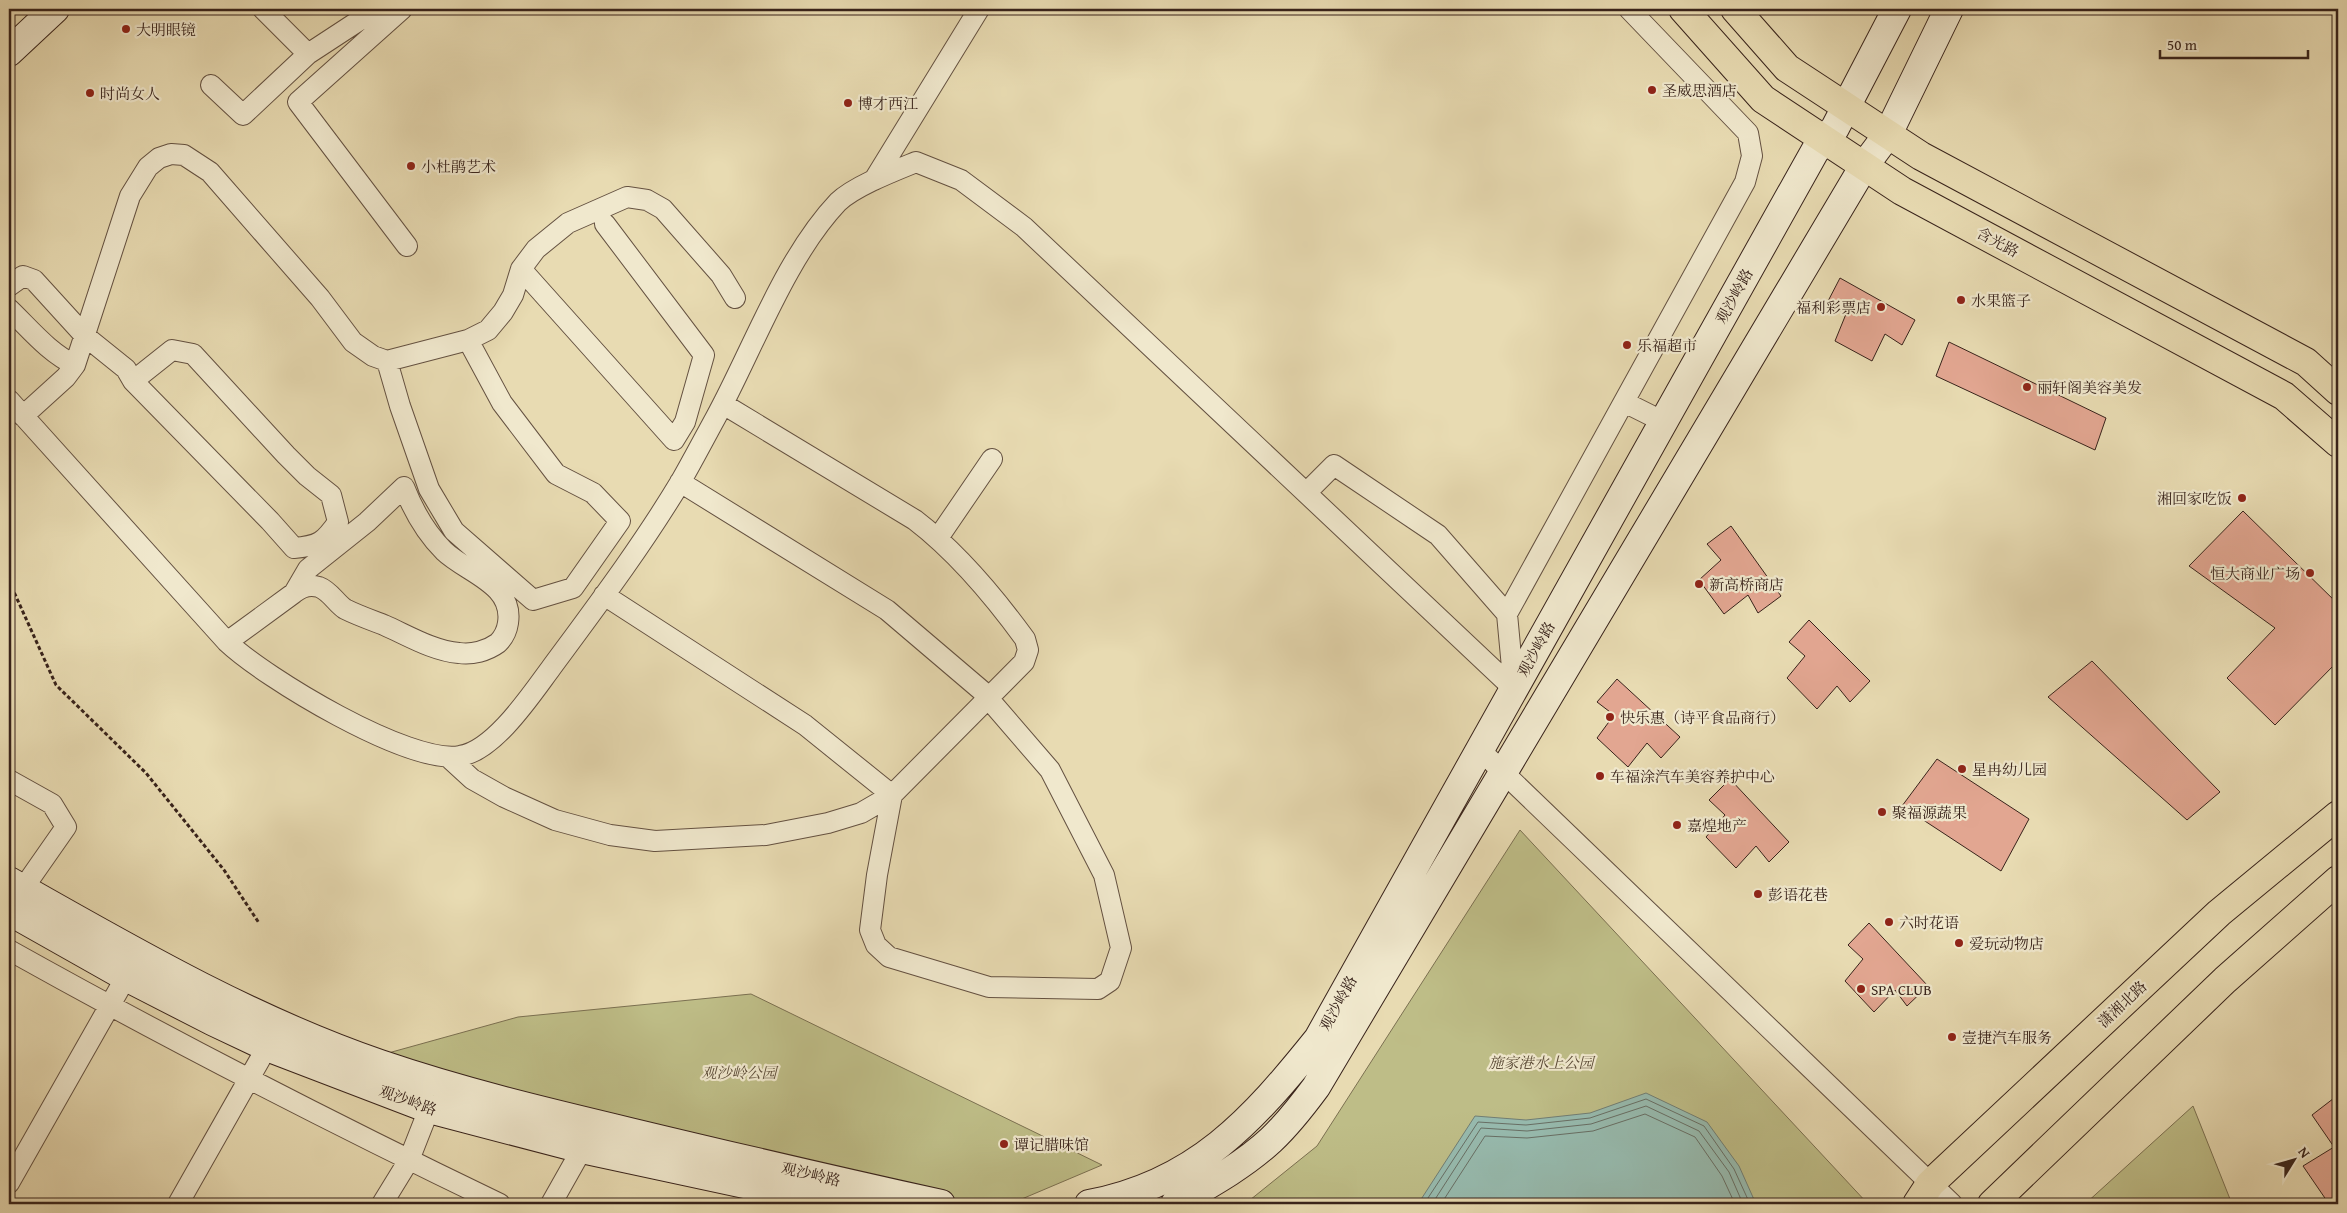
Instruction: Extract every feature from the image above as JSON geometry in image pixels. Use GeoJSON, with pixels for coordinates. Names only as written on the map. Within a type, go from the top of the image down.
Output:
{"type":"FeatureCollection","features":[{"type":"Feature","properties":{"kind":"main road"},"geometry":{"type":"LineString","coordinates":[[9,52],[55,9]]}},
{"type":"Feature","properties":{"kind":"main road","name":"含光路"},"geometry":{"type":"LineString","coordinates":[[1683,9],[1763,99],[1864,166],[1902,191],[2284,396],[2338,443]]}},
{"type":"Feature","properties":{"kind":"main road"},"geometry":{"type":"LineString","coordinates":[[1735,9],[1787,68],[1921,156],[2306,362],[2338,391]]}},
{"type":"Feature","properties":{"kind":"main road","name":"观沙岭路"},"geometry":{"type":"LineString","coordinates":[[1089,1204],[1116,1199],[1158,1184],[1205,1157],[1249,1118],[1286,1078],[1318,1039],[1815,152],[1835,128],[1897,9]]}},
{"type":"Feature","properties":{"kind":"main road","name":"观沙岭路"},"geometry":{"type":"LineString","coordinates":[[1175,1204],[1220,1177],[1270,1141],[1298,1111],[1316,1087],[1864,166],[1888,134],[1949,9]]}},
{"type":"Feature","properties":{"kind":"main road","name":"潇湘北路"},"geometry":{"type":"LineString","coordinates":[[1924,1194],[2219,913],[2338,815]]}},
{"type":"Feature","properties":{"kind":"main road"},"geometry":{"type":"LineString","coordinates":[[1992,1204],[2225,980],[2338,880]]}},
{"type":"Feature","properties":{"kind":"main road","name":"观沙岭路"},"geometry":{"type":"LineString","coordinates":[[12,898],[126,977],[266,1047],[429,1109],[582,1149],[838,1204]]}},
{"type":"Feature","properties":{"kind":"main road","name":"观沙岭路"},"geometry":{"type":"LineString","coordinates":[[12,898],[137,954],[224,999],[298,1033],[369,1060],[463,1090],[719,1154],[941,1204]]}},
{"type":"Feature","properties":{"kind":"street"},"geometry":{"type":"LineString","coordinates":[[263,9],[308,54]]}},
{"type":"Feature","properties":{"kind":"street"},"geometry":{"type":"LineString","coordinates":[[211,85],[244,114],[308,54],[358,14],[383,9]]}},
{"type":"Feature","properties":{"kind":"street"},"geometry":{"type":"LineString","coordinates":[[402,9],[298,102],[407,246]]}},
{"type":"Feature","properties":{"kind":"street"},"geometry":{"type":"LineString","coordinates":[[874,180],[980,9]]}},
{"type":"Feature","properties":{"kind":"street"},"geometry":{"type":"LineString","coordinates":[[1514,689],[1507,614],[1745,182],[1752,156],[1748,132],[1629,9]]}},
{"type":"Feature","properties":{"kind":"street"},"geometry":{"type":"LineString","coordinates":[[22,416],[66,377],[75,365],[104,271],[130,196],[148,167],[159,158],[171,154],[184,155],[198,162],[222,183],[320,298],[353,342],[373,356],[387,361],[468,340],[488,330],[503,312],[513,294],[521,269],[536,249],[568,223],[627,197],[647,200],[663,209],[721,276],[735,298]]}},
{"type":"Feature","properties":{"kind":"street"},"geometry":{"type":"LineString","coordinates":[[9,400],[227,642],[245,658],[265,673],[366,731],[401,746],[448,757],[473,753],[494,739],[538,686],[604,595],[680,482],[723,404],[800,250],[840,201],[874,180],[916,162],[961,180],[1024,227],[1514,689]]}},
{"type":"Feature","properties":{"kind":"street"},"geometry":{"type":"LineString","coordinates":[[521,269],[674,440],[685,422],[704,355],[605,224]]}},
{"type":"Feature","properties":{"kind":"street"},"geometry":{"type":"LineString","coordinates":[[9,286],[23,276],[34,280],[85,336],[126,369],[133,381],[294,548],[311,547],[326,539],[338,522],[331,495],[307,476],[286,455],[193,354],[172,350],[133,381]]}},
{"type":"Feature","properties":{"kind":"street"},"geometry":{"type":"LineString","coordinates":[[9,309],[50,350],[60,358],[75,365]]}},
{"type":"Feature","properties":{"kind":"street"},"geometry":{"type":"LineString","coordinates":[[387,361],[400,406],[429,489],[454,531],[533,600],[573,588],[620,521],[593,493],[556,474],[502,403],[468,340]]}},
{"type":"Feature","properties":{"kind":"street"},"geometry":{"type":"LineString","coordinates":[[1624,402],[1664,422]]}},
{"type":"Feature","properties":{"kind":"street"},"geometry":{"type":"LineString","coordinates":[[448,757],[472,779],[504,797],[555,820],[610,835],[656,840],[766,835],[861,813],[892,795],[1024,662],[1028,650],[1025,639],[963,562],[938,538],[915,520],[723,404]]}},
{"type":"Feature","properties":{"kind":"street"},"geometry":{"type":"LineString","coordinates":[[938,538],[992,459]]}},
{"type":"Feature","properties":{"kind":"street"},"geometry":{"type":"LineString","coordinates":[[1306,493],[1334,465],[1438,535],[1507,614]]}},
{"type":"Feature","properties":{"kind":"street"},"geometry":{"type":"LineString","coordinates":[[680,482],[887,610],[987,698],[1050,770],[1104,874],[1121,948],[1110,981],[1098,989],[989,987],[889,957],[876,945],[870,930],[877,875],[892,795]]}},
{"type":"Feature","properties":{"kind":"street"},"geometry":{"type":"LineString","coordinates":[[227,642],[294,593],[302,587],[319,587],[344,608],[435,647],[459,653],[487,651],[500,641],[507,629],[510,612],[497,588],[478,574],[458,563],[443,549],[413,510],[404,487],[367,522],[308,569],[294,593]]}},
{"type":"Feature","properties":{"kind":"street"},"geometry":{"type":"LineString","coordinates":[[604,595],[805,724],[892,795]]}},
{"type":"Feature","properties":{"kind":"street"},"geometry":{"type":"LineString","coordinates":[[1480,750],[1924,1194],[1952,1204]]}},
{"type":"Feature","properties":{"kind":"street"},"geometry":{"type":"LineString","coordinates":[[9,780],[52,804],[66,827],[12,898]]}},
{"type":"Feature","properties":{"kind":"street"},"geometry":{"type":"LineString","coordinates":[[9,950],[109,1006],[249,1079],[500,1204]]}},
{"type":"Feature","properties":{"kind":"street"},"geometry":{"type":"LineString","coordinates":[[9,1183],[126,977]]}},
{"type":"Feature","properties":{"kind":"street"},"geometry":{"type":"LineString","coordinates":[[178,1204],[266,1047]]}},
{"type":"Feature","properties":{"kind":"street"},"geometry":{"type":"LineString","coordinates":[[382,1204],[409,1160],[429,1109]]}},
{"type":"Feature","properties":{"kind":"street"},"geometry":{"type":"LineString","coordinates":[[551,1204],[582,1149]]}},
{"type":"Feature","properties":{"kind":"path"},"geometry":{"type":"LineString","coordinates":[[9,581],[56,684],[146,773],[224,870],[259,923]]}},
{"type":"Feature","properties":{"kind":"green space","name":"施家港水上公园"},"geometry":{"type":"Polygon","coordinates":[[[1520,830],[1868,1204],[1245,1204],[1317,1146],[1520,830]]]}},
{"type":"Feature","properties":{"kind":"green space","name":"观沙岭公园"},"geometry":{"type":"Polygon","coordinates":[[[751,994],[1102,1165],[1010,1204],[947,1204],[381,1055],[518,1017],[751,994]]]}},
{"type":"Feature","properties":{"kind":"green space"},"geometry":{"type":"Polygon","coordinates":[[[2193,1106],[2232,1204],[2085,1204],[2193,1106]]]}},
{"type":"Feature","properties":{"kind":"water","name":"施家港水上公园"},"geometry":{"type":"Polygon","coordinates":[[[1646,1093],[1707,1122],[1739,1166],[1756,1204],[1418,1204],[1475,1116],[1526,1120],[1590,1113],[1646,1093]]]}},
{"type":"Feature","properties":{"kind":"building"},"geometry":{"type":"Polygon","coordinates":[[[1840,278],[1915,320],[1902,345],[1885,334],[1872,361],[1835,341],[1846,314],[1826,305],[1840,278]]]}},
{"type":"Feature","properties":{"kind":"building"},"geometry":{"type":"Polygon","coordinates":[[[1949,342],[2106,418],[2095,450],[1936,376],[1949,342]]]}},
{"type":"Feature","properties":{"kind":"building"},"geometry":{"type":"Polygon","coordinates":[[[2243,511],[2338,604],[2338,661],[2275,725],[2227,678],[2275,628],[2189,566],[2243,511]]]}},
{"type":"Feature","properties":{"kind":"building"},"geometry":{"type":"Polygon","coordinates":[[[1731,526],[1781,596],[1758,613],[1748,595],[1724,614],[1699,580],[1721,560],[1707,544],[1731,526]]]}},
{"type":"Feature","properties":{"kind":"building"},"geometry":{"type":"Polygon","coordinates":[[[1809,620],[1870,681],[1850,702],[1837,686],[1817,709],[1787,678],[1805,656],[1789,642],[1809,620]]]}},
{"type":"Feature","properties":{"kind":"building"},"geometry":{"type":"Polygon","coordinates":[[[2092,661],[2220,792],[2187,820],[2048,697],[2092,661]]]}},
{"type":"Feature","properties":{"kind":"building"},"geometry":{"type":"Polygon","coordinates":[[[1617,679],[1680,737],[1661,758],[1647,743],[1628,767],[1597,738],[1614,715],[1597,702],[1617,679]]]}},
{"type":"Feature","properties":{"kind":"building"},"geometry":{"type":"Polygon","coordinates":[[[1937,759],[2029,819],[2001,871],[1902,806],[1937,759]]]}},
{"type":"Feature","properties":{"kind":"building"},"geometry":{"type":"Polygon","coordinates":[[[1730,779],[1789,842],[1769,862],[1756,846],[1736,868],[1706,837],[1725,815],[1709,800],[1730,779]]]}},
{"type":"Feature","properties":{"kind":"building"},"geometry":{"type":"Polygon","coordinates":[[[1869,923],[1928,986],[1907,1006],[1895,990],[1874,1012],[1845,981],[1863,959],[1848,945],[1869,923]]]}},
{"type":"Feature","properties":{"kind":"building"},"geometry":{"type":"Polygon","coordinates":[[[2338,1095],[2338,1204],[2329,1204],[2303,1166],[2334,1147],[2312,1115],[2338,1095]]]}},
{"type":"Feature","properties":{"kind":"place","name":"大明眼镜"},"geometry":{"type":"Point","coordinates":[126,29]}},
{"type":"Feature","properties":{"kind":"place","name":"圣威思酒店"},"geometry":{"type":"Point","coordinates":[1652,90]}},
{"type":"Feature","properties":{"kind":"place","name":"时尚女人"},"geometry":{"type":"Point","coordinates":[90,93]}},
{"type":"Feature","properties":{"kind":"place","name":"博才西江"},"geometry":{"type":"Point","coordinates":[848,103]}},
{"type":"Feature","properties":{"kind":"place","name":"小杜鹃艺术"},"geometry":{"type":"Point","coordinates":[411,166]}},
{"type":"Feature","properties":{"kind":"place","name":"水果篮子"},"geometry":{"type":"Point","coordinates":[1961,300]}},
{"type":"Feature","properties":{"kind":"place","name":"福利彩票店"},"geometry":{"type":"Point","coordinates":[1881,307]}},
{"type":"Feature","properties":{"kind":"place","name":"乐福超市"},"geometry":{"type":"Point","coordinates":[1627,345]}},
{"type":"Feature","properties":{"kind":"place","name":"丽轩阁美容美发"},"geometry":{"type":"Point","coordinates":[2027,387]}},
{"type":"Feature","properties":{"kind":"place","name":"湘回家吃饭"},"geometry":{"type":"Point","coordinates":[2242,498]}},
{"type":"Feature","properties":{"kind":"place","name":"恒大商业广场"},"geometry":{"type":"Point","coordinates":[2310,573]}},
{"type":"Feature","properties":{"kind":"place","name":"新高桥商店"},"geometry":{"type":"Point","coordinates":[1699,584]}},
{"type":"Feature","properties":{"kind":"place","name":"快乐惠（诗平食品商行）"},"geometry":{"type":"Point","coordinates":[1610,717]}},
{"type":"Feature","properties":{"kind":"place","name":"星冉幼儿园"},"geometry":{"type":"Point","coordinates":[1962,769]}},
{"type":"Feature","properties":{"kind":"place","name":"车福涂汽车美容养护中心"},"geometry":{"type":"Point","coordinates":[1600,776]}},
{"type":"Feature","properties":{"kind":"place","name":"聚福源蔬果"},"geometry":{"type":"Point","coordinates":[1882,812]}},
{"type":"Feature","properties":{"kind":"place","name":"嘉煌地产"},"geometry":{"type":"Point","coordinates":[1677,825]}},
{"type":"Feature","properties":{"kind":"place","name":"彭语花巷"},"geometry":{"type":"Point","coordinates":[1758,894]}},
{"type":"Feature","properties":{"kind":"place","name":"六时花语"},"geometry":{"type":"Point","coordinates":[1889,922]}},
{"type":"Feature","properties":{"kind":"place","name":"爱玩动物店"},"geometry":{"type":"Point","coordinates":[1959,943]}},
{"type":"Feature","properties":{"kind":"place","name":"SPA CLUB"},"geometry":{"type":"Point","coordinates":[1861,989]}},
{"type":"Feature","properties":{"kind":"place","name":"壹捷汽车服务"},"geometry":{"type":"Point","coordinates":[1952,1037]}},
{"type":"Feature","properties":{"kind":"place","name":"谭记腊味馆"},"geometry":{"type":"Point","coordinates":[1004,1144]}}]}
